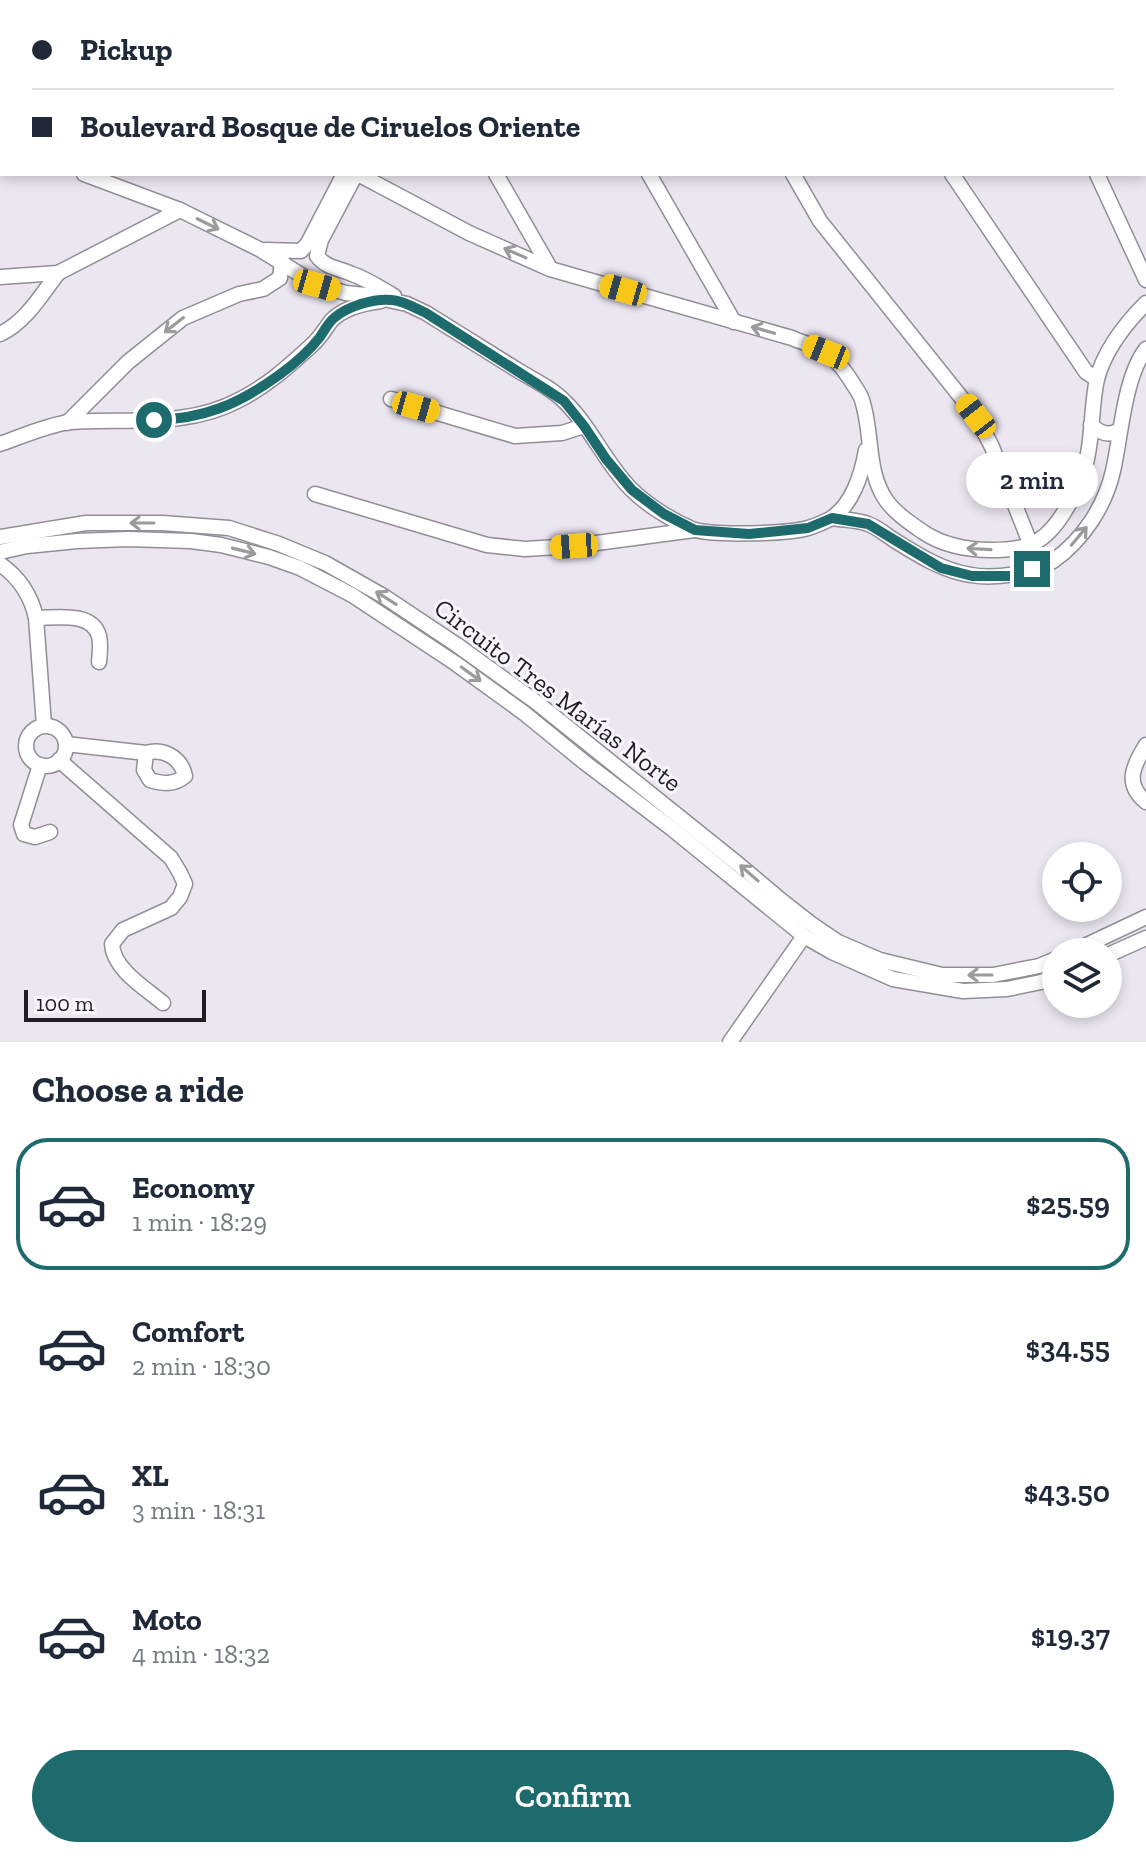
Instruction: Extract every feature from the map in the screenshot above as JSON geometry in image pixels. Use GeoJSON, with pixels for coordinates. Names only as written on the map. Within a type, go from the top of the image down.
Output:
{"type":"FeatureCollection","features":[{"type":"Feature","properties":{"kind":"street"},"geometry":{"type":"LineString","coordinates":[[89,176],[180,210],[282,261],[317,285],[407,304]]}},
{"type":"Feature","properties":{"kind":"street"},"geometry":{"type":"LineString","coordinates":[[261,250],[301,251],[343,176]]}},
{"type":"Feature","properties":{"kind":"street"},"geometry":{"type":"LineString","coordinates":[[356,176],[321,240],[317,256],[322,263],[371,282],[552,392],[564,401],[632,490],[664,514],[695,530]]}},
{"type":"Feature","properties":{"kind":"street"},"geometry":{"type":"LineString","coordinates":[[361,176],[469,233],[550,269],[792,338],[826,352],[845,371],[862,398],[871,462],[877,483],[887,501],[926,534],[970,550],[1010,550],[1039,540],[1064,515],[1086,463],[1097,379],[1105,356],[1130,319],[1146,303]]}},
{"type":"Feature","properties":{"kind":"street"},"geometry":{"type":"LineString","coordinates":[[497,176],[550,269]]}},
{"type":"Feature","properties":{"kind":"street"},"geometry":{"type":"LineString","coordinates":[[650,176],[734,322]]}},
{"type":"Feature","properties":{"kind":"street"},"geometry":{"type":"LineString","coordinates":[[794,176],[820,221],[976,416],[992,447],[1030,543]]}},
{"type":"Feature","properties":{"kind":"street"},"geometry":{"type":"LineString","coordinates":[[953,176],[1086,372],[1097,379]]}},
{"type":"Feature","properties":{"kind":"street"},"geometry":{"type":"LineString","coordinates":[[1098,176],[1146,280]]}},
{"type":"Feature","properties":{"kind":"street"},"geometry":{"type":"LineString","coordinates":[[0,277],[58,273],[180,210]]}},
{"type":"Feature","properties":{"kind":"street"},"geometry":{"type":"LineString","coordinates":[[67,423],[128,362],[183,318],[239,294],[263,289],[280,278],[282,261]]}},
{"type":"Feature","properties":{"kind":"street"},"geometry":{"type":"LineString","coordinates":[[0,334],[32,308],[58,273]]}},
{"type":"Feature","properties":{"kind":"street"},"geometry":{"type":"LineString","coordinates":[[0,444],[67,423],[177,419],[214,411],[239,400],[281,374],[318,340],[334,318],[368,302],[391,300]]}},
{"type":"Feature","properties":{"kind":"street"},"geometry":{"type":"LineString","coordinates":[[832,518],[868,524],[941,568],[972,576],[1013,576],[1051,563],[1078,540],[1097,513],[1113,473],[1119,430],[1140,376],[1141,356],[1146,349]]}},
{"type":"Feature","properties":{"kind":"street"},"geometry":{"type":"LineString","coordinates":[[391,399],[515,436],[562,433],[584,426]]}},
{"type":"Feature","properties":{"kind":"street"},"geometry":{"type":"LineString","coordinates":[[1091,425],[1105,434],[1119,430]]}},
{"type":"Feature","properties":{"kind":"street"},"geometry":{"type":"LineString","coordinates":[[315,494],[487,545],[525,549],[574,546],[695,530],[749,534],[808,528],[832,518],[846,503],[863,469],[869,434]]}},
{"type":"Feature","properties":{"kind":"street"},"geometry":{"type":"LineString","coordinates":[[1086,463],[1104,463],[1113,473]]}},
{"type":"Feature","properties":{"kind":"street","name":"Circuito Tres Marías Norte"},"geometry":{"type":"LineString","coordinates":[[0,537],[86,523],[162,523],[229,528],[279,544],[325,563],[409,613],[838,942],[880,960],[896,972],[993,975],[1042,965]]}},
{"type":"Feature","properties":{"kind":"street","name":"Circuito Tres Marías Norte"},"geometry":{"type":"LineString","coordinates":[[0,552],[77,541],[191,541],[221,545],[300,568],[352,595],[455,663],[530,707],[584,762],[804,936],[832,952],[963,991],[1007,989],[1042,982]]}},
{"type":"Feature","properties":{"kind":"street"},"geometry":{"type":"LineString","coordinates":[[0,564],[24,586],[33,601],[44,725]]}},
{"type":"Feature","properties":{"kind":"street"},"geometry":{"type":"LineString","coordinates":[[36,618],[88,621],[100,639],[99,662]]}},
{"type":"Feature","properties":{"kind":"street"},"geometry":{"type":"LineString","coordinates":[[44,725],[56,728],[66,744],[63,757],[50,766],[40,765],[28,756],[25,745],[31,732],[44,725]]}},
{"type":"Feature","properties":{"kind":"street"},"geometry":{"type":"LineString","coordinates":[[66,744],[146,753]]}},
{"type":"Feature","properties":{"kind":"street"},"geometry":{"type":"LineString","coordinates":[[1146,745],[1134,764],[1132,779],[1137,795],[1146,802]]}},
{"type":"Feature","properties":{"kind":"street"},"geometry":{"type":"LineString","coordinates":[[59,760],[171,858],[185,884],[171,908],[123,930],[112,944],[112,954],[126,971],[163,1003]]}},
{"type":"Feature","properties":{"kind":"street"},"geometry":{"type":"LineString","coordinates":[[40,765],[21,825],[24,834],[35,837],[50,832]]}},
{"type":"Feature","properties":{"kind":"street"},"geometry":{"type":"LineString","coordinates":[[1105,938],[1146,917]]}},
{"type":"Feature","properties":{"kind":"street"},"geometry":{"type":"LineString","coordinates":[[730,1042],[804,936]]}},
{"type":"Feature","properties":{"kind":"street"},"geometry":{"type":"LineString","coordinates":[[1122,949],[1146,938]]}},
{"type":"Feature","properties":{"kind":"route"},"geometry":{"type":"LineString","coordinates":[[154,420],[177,419],[214,411],[239,400],[281,374],[318,340],[334,318],[368,302],[391,300],[426,313],[564,401],[632,490],[664,514],[695,530],[749,534],[808,528],[832,518],[868,524],[941,568],[972,576],[1013,576],[1032,569]]}}]}
